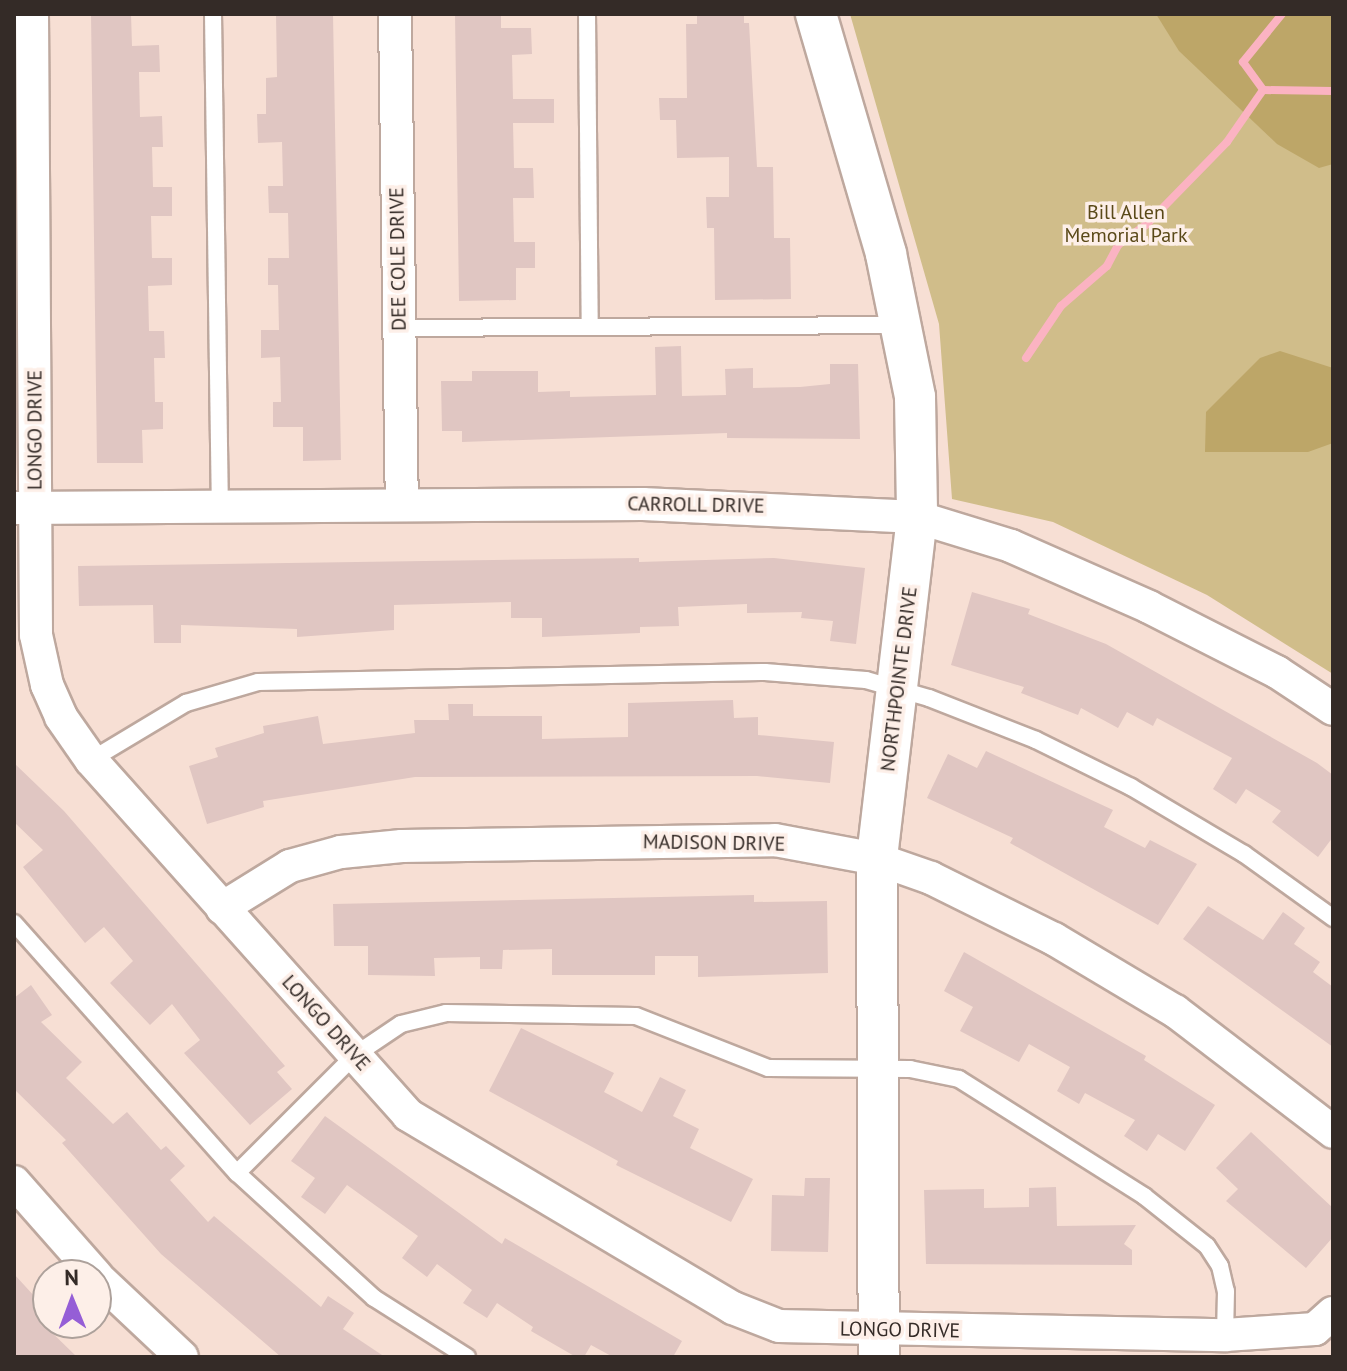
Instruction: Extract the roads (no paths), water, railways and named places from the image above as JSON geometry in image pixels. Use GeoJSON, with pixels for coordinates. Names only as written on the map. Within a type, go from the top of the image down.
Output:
{"type":"FeatureCollection","features":[{"type":"Feature","properties":{"kind":"street","name":"LONGO DRIVE"},"geometry":{"type":"LineString","coordinates":[[32,14],[25,508],[36,635],[47,685],[61,717],[91,760],[408,1115],[733,1308],[779,1326],[879,1344],[1225,1335],[1315,1329],[1333,1313]]}},
{"type":"Feature","properties":{"kind":"street","name":"DEE COLE DRIVE"},"geometry":{"type":"LineString","coordinates":[[395,14],[402,504]]}},
{"type":"Feature","properties":{"kind":"street","name":"NORTHPOINTE DRIVE"},"geometry":{"type":"LineString","coordinates":[[816,14],[903,325],[915,397],[917,517],[877,859],[879,1344]]}},
{"type":"Feature","properties":{"kind":"street","name":"CARROLL DRIVE"},"geometry":{"type":"LineString","coordinates":[[25,508],[674,504],[917,517],[1011,546],[1149,607],[1277,672],[1333,709]]}},
{"type":"Feature","properties":{"kind":"street","name":"MADISON DRIVE"},"geometry":{"type":"LineString","coordinates":[[222,908],[290,866],[341,852],[402,846],[775,840],[877,859],[931,878],[1054,939],[1175,1011],[1333,1132]]}},
{"type":"Feature","properties":{"kind":"street"},"geometry":{"type":"LineString","coordinates":[[14,1182],[82,1259]]}},
{"type":"Feature","properties":{"kind":"street"},"geometry":{"type":"LineString","coordinates":[[112,1290],[182,1357]]}},
{"type":"Feature","properties":{"kind":"lane"},"geometry":{"type":"LineString","coordinates":[[213,14],[220,508]]}},
{"type":"Feature","properties":{"kind":"lane"},"geometry":{"type":"LineString","coordinates":[[587,14],[590,327]]}},
{"type":"Feature","properties":{"kind":"lane"},"geometry":{"type":"LineString","coordinates":[[399,328],[903,325]]}},
{"type":"Feature","properties":{"kind":"lane"},"geometry":{"type":"LineString","coordinates":[[91,760],[186,703],[258,682],[765,672],[866,680],[1036,740],[1131,787],[1244,854],[1333,918]]}},
{"type":"Feature","properties":{"kind":"lane"},"geometry":{"type":"LineString","coordinates":[[14,923],[237,1173],[374,1298],[467,1357]]}},
{"type":"Feature","properties":{"kind":"lane"},"geometry":{"type":"LineString","coordinates":[[237,1173],[355,1055],[401,1024],[446,1013],[636,1016],[768,1068],[812,1072],[879,1068],[959,1079],[1144,1196],[1207,1246],[1220,1266],[1225,1335]]}},
{"type":"Feature","properties":{"kind":"waterway"},"geometry":{"type":"LineString","coordinates":[[1282,14],[1243,62],[1263,90],[1333,91]]}},
{"type":"Feature","properties":{"kind":"waterway"},"geometry":{"type":"LineString","coordinates":[[1026,358],[1061,306],[1107,266],[1118,245],[1146,225],[1227,142],[1263,90]]}},
{"type":"Feature","properties":{"kind":"park label","name":"Bill Allen Memorial Park"},"geometry":{"type":"Point","coordinates":[1126,224]}}]}
